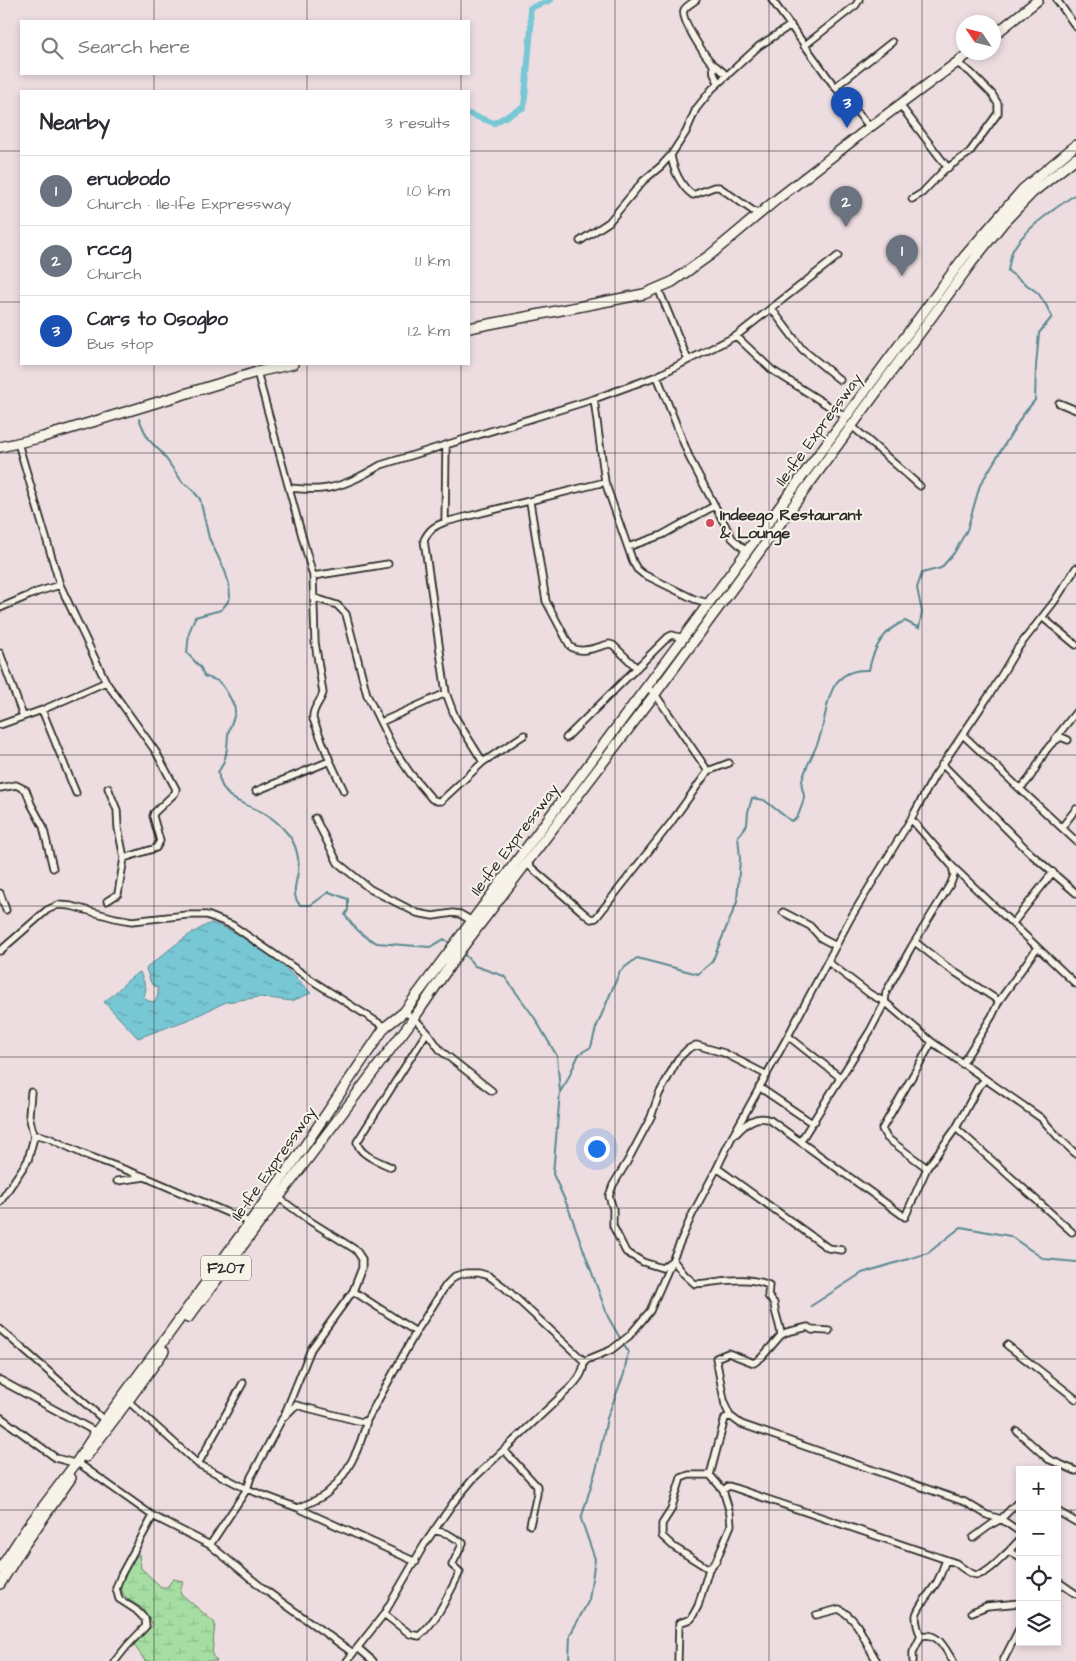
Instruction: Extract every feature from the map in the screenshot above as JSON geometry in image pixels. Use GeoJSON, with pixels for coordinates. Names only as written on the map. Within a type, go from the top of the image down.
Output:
{"type":"FeatureCollection","features":[{"type":"Feature","properties":{"kind":"main road"},"geometry":{"type":"LineString","coordinates":[[1001,29],[1038,0]]}},
{"type":"Feature","properties":{"kind":"main road"},"geometry":{"type":"LineString","coordinates":[[470,328],[644,294],[672,282],[692,269],[870,127],[961,60]]}},
{"type":"Feature","properties":{"kind":"main road","name":"Ile-Ife Expressway"},"geometry":{"type":"LineString","coordinates":[[0,1584],[78,1464],[104,1420],[278,1183],[385,1027],[404,1012],[526,863],[654,694],[846,418],[958,265],[1023,188],[1076,145]]}},
{"type":"Feature","properties":{"kind":"main road","name":"Ile-Ife Expressway"},"geometry":{"type":"LineString","coordinates":[[1,1567],[26,1529],[128,1401],[174,1336],[414,1018],[472,921],[708,603],[747,552],[852,426],[972,262],[1004,222],[1032,193],[1075,160]]}},
{"type":"Feature","properties":{"kind":"main road"},"geometry":{"type":"LineString","coordinates":[[0,447],[133,411],[258,372],[289,365]]}},
{"type":"Feature","properties":{"kind":"main road"},"geometry":{"type":"LineString","coordinates":[[416,995],[424,1001]]}},
{"type":"Feature","properties":{"kind":"main road"},"geometry":{"type":"LineString","coordinates":[[294,1160],[302,1166]]}},
{"type":"Feature","properties":{"kind":"main road"},"geometry":{"type":"LineString","coordinates":[[278,1183],[286,1190]]}},
{"type":"Feature","properties":{"kind":"street"},"geometry":{"type":"LineString","coordinates":[[696,0],[684,9],[683,14],[701,49],[713,64],[720,68],[727,76]]}},
{"type":"Feature","properties":{"kind":"street"},"geometry":{"type":"LineString","coordinates":[[772,0],[835,87],[870,127]]}},
{"type":"Feature","properties":{"kind":"street"},"geometry":{"type":"LineString","coordinates":[[804,46],[856,5],[858,0]]}},
{"type":"Feature","properties":{"kind":"street"},"geometry":{"type":"LineString","coordinates":[[1057,0],[1076,27]]}},
{"type":"Feature","properties":{"kind":"street"},"geometry":{"type":"LineString","coordinates":[[580,241],[609,222],[643,181],[671,155],[686,132],[696,108],[718,82],[759,46],[791,25]]}},
{"type":"Feature","properties":{"kind":"street"},"geometry":{"type":"LineString","coordinates":[[835,87],[892,42]]}},
{"type":"Feature","properties":{"kind":"street"},"geometry":{"type":"LineString","coordinates":[[912,200],[948,168],[969,153],[998,113],[998,104],[992,94],[970,72],[957,63]]}},
{"type":"Feature","properties":{"kind":"street"},"geometry":{"type":"LineString","coordinates":[[713,64],[714,74],[718,82]]}},
{"type":"Feature","properties":{"kind":"street"},"geometry":{"type":"LineString","coordinates":[[900,105],[948,168]]}},
{"type":"Feature","properties":{"kind":"street"},"geometry":{"type":"LineString","coordinates":[[671,155],[675,172],[694,196],[714,186],[719,187],[759,215]]}},
{"type":"Feature","properties":{"kind":"street"},"geometry":{"type":"LineString","coordinates":[[289,488],[322,489],[341,485],[359,478],[381,465],[594,399],[657,376],[736,336],[838,256]]}},
{"type":"Feature","properties":{"kind":"street"},"geometry":{"type":"LineString","coordinates":[[658,288],[688,360]]}},
{"type":"Feature","properties":{"kind":"street"},"geometry":{"type":"LineString","coordinates":[[771,308],[802,348],[840,380]]}},
{"type":"Feature","properties":{"kind":"street"},"geometry":{"type":"LineString","coordinates":[[736,336],[772,370],[846,418]]}},
{"type":"Feature","properties":{"kind":"street"},"geometry":{"type":"LineString","coordinates":[[258,372],[313,576],[315,642],[322,693],[312,712],[313,719],[344,790]]}},
{"type":"Feature","properties":{"kind":"street"},"geometry":{"type":"LineString","coordinates":[[657,376],[690,460],[732,538],[747,552]]}},
{"type":"Feature","properties":{"kind":"street"},"geometry":{"type":"LineString","coordinates":[[594,399],[605,482],[633,562],[643,574],[679,592],[708,603]]}},
{"type":"Feature","properties":{"kind":"street"},"geometry":{"type":"LineString","coordinates":[[1059,403],[1076,410]]}},
{"type":"Feature","properties":{"kind":"street"},"geometry":{"type":"LineString","coordinates":[[852,426],[920,486]]}},
{"type":"Feature","properties":{"kind":"street"},"geometry":{"type":"LineString","coordinates":[[18,443],[60,585],[106,682],[156,752],[176,789],[175,794],[153,816],[160,841],[156,848],[124,858]]}},
{"type":"Feature","properties":{"kind":"street"},"geometry":{"type":"LineString","coordinates":[[445,522],[446,445]]}},
{"type":"Feature","properties":{"kind":"street"},"geometry":{"type":"LineString","coordinates":[[483,762],[455,717],[446,693],[424,540],[429,530],[445,522],[605,482]]}},
{"type":"Feature","properties":{"kind":"street"},"geometry":{"type":"LineString","coordinates":[[530,502],[546,601],[570,646],[574,650],[582,651],[609,644],[613,645],[638,668]]}},
{"type":"Feature","properties":{"kind":"street"},"geometry":{"type":"LineString","coordinates":[[628,547],[662,535],[714,506]]}},
{"type":"Feature","properties":{"kind":"street"},"geometry":{"type":"LineString","coordinates":[[313,576],[388,564]]}},
{"type":"Feature","properties":{"kind":"street"},"geometry":{"type":"LineString","coordinates":[[584,1361],[604,1354],[617,1346],[629,1336],[650,1311],[692,1216],[731,1139],[850,919],[942,764],[1018,649],[1076,568]]}},
{"type":"Feature","properties":{"kind":"street"},"geometry":{"type":"LineString","coordinates":[[0,608],[37,592],[60,585]]}},
{"type":"Feature","properties":{"kind":"street"},"geometry":{"type":"LineString","coordinates":[[315,598],[337,605],[346,614],[367,695],[394,748],[410,773],[432,799],[437,802],[441,801],[483,762],[524,735]]}},
{"type":"Feature","properties":{"kind":"street"},"geometry":{"type":"LineString","coordinates":[[1042,616],[1076,645]]}},
{"type":"Feature","properties":{"kind":"street"},"geometry":{"type":"LineString","coordinates":[[566,738],[668,637],[672,635],[683,638]]}},
{"type":"Feature","properties":{"kind":"street"},"geometry":{"type":"LineString","coordinates":[[0,653],[23,716]]}},
{"type":"Feature","properties":{"kind":"street"},"geometry":{"type":"LineString","coordinates":[[0,725],[42,710],[106,682]]}},
{"type":"Feature","properties":{"kind":"street"},"geometry":{"type":"LineString","coordinates":[[647,687],[654,694],[708,771]]}},
{"type":"Feature","properties":{"kind":"street"},"geometry":{"type":"LineString","coordinates":[[381,722],[446,693]]}},
{"type":"Feature","properties":{"kind":"street"},"geometry":{"type":"LineString","coordinates":[[42,710],[76,794]]}},
{"type":"Feature","properties":{"kind":"street"},"geometry":{"type":"LineString","coordinates":[[1019,788],[1023,786],[1048,747],[1076,712]]}},
{"type":"Feature","properties":{"kind":"street"},"geometry":{"type":"LineString","coordinates":[[962,735],[1076,841]]}},
{"type":"Feature","properties":{"kind":"street"},"geometry":{"type":"LineString","coordinates":[[1048,747],[1061,737],[1068,740]]}},
{"type":"Feature","properties":{"kind":"street"},"geometry":{"type":"LineString","coordinates":[[256,791],[330,760]]}},
{"type":"Feature","properties":{"kind":"street"},"geometry":{"type":"LineString","coordinates":[[526,863],[586,915],[592,919],[596,918],[670,824],[708,771],[729,763]]}},
{"type":"Feature","properties":{"kind":"street"},"geometry":{"type":"LineString","coordinates":[[942,764],[1030,853],[1076,893]]}},
{"type":"Feature","properties":{"kind":"street"},"geometry":{"type":"LineString","coordinates":[[0,788],[16,785],[26,790],[30,804],[43,826],[53,868]]}},
{"type":"Feature","properties":{"kind":"street"},"geometry":{"type":"LineString","coordinates":[[107,901],[118,894],[124,858],[118,828],[117,810],[108,788]]}},
{"type":"Feature","properties":{"kind":"street"},"geometry":{"type":"LineString","coordinates":[[1062,826],[1076,809]]}},
{"type":"Feature","properties":{"kind":"street"},"geometry":{"type":"LineString","coordinates":[[315,818],[338,864],[370,889],[417,912],[433,916],[452,913],[460,914],[472,921]]}},
{"type":"Feature","properties":{"kind":"street"},"geometry":{"type":"LineString","coordinates":[[911,819],[952,866],[1076,984]]}},
{"type":"Feature","properties":{"kind":"street"},"geometry":{"type":"LineString","coordinates":[[800,1142],[870,1031],[885,1002],[886,992],[951,884],[954,875],[952,866]]}},
{"type":"Feature","properties":{"kind":"street"},"geometry":{"type":"LineString","coordinates":[[1013,924],[1053,872]]}},
{"type":"Feature","properties":{"kind":"street"},"geometry":{"type":"LineString","coordinates":[[0,893],[6,910]]}},
{"type":"Feature","properties":{"kind":"street"},"geometry":{"type":"LineString","coordinates":[[0,951],[47,910],[58,905],[71,906],[132,921],[187,915],[207,916],[232,925],[385,1027]]}},
{"type":"Feature","properties":{"kind":"street"},"geometry":{"type":"LineString","coordinates":[[783,912],[810,926],[821,938],[836,946]]}},
{"type":"Feature","properties":{"kind":"street"},"geometry":{"type":"LineString","coordinates":[[916,942],[948,968],[999,1001]]}},
{"type":"Feature","properties":{"kind":"street"},"geometry":{"type":"LineString","coordinates":[[962,1064],[992,1016],[999,1001],[1037,948]]}},
{"type":"Feature","properties":{"kind":"street"},"geometry":{"type":"LineString","coordinates":[[828,962],[870,994],[885,1002],[932,1042],[962,1064],[1041,1118],[1076,1154]]}},
{"type":"Feature","properties":{"kind":"street"},"geometry":{"type":"LineString","coordinates":[[404,1012],[414,1018],[428,1032],[441,1051],[492,1091]]}},
{"type":"Feature","properties":{"kind":"street"},"geometry":{"type":"LineString","coordinates":[[391,1167],[363,1153],[358,1148],[357,1142],[428,1032]]}},
{"type":"Feature","properties":{"kind":"street"},"geometry":{"type":"LineString","coordinates":[[788,1036],[841,1078]]}},
{"type":"Feature","properties":{"kind":"street"},"geometry":{"type":"LineString","coordinates":[[927,1168],[887,1138],[882,1129],[932,1042]]}},
{"type":"Feature","properties":{"kind":"street"},"geometry":{"type":"LineString","coordinates":[[673,1260],[662,1268],[643,1262],[626,1252],[613,1226],[613,1209],[609,1196],[613,1185],[651,1117],[659,1094],[678,1059],[688,1049],[696,1045],[724,1052],[767,1075]]}},
{"type":"Feature","properties":{"kind":"street"},"geometry":{"type":"LineString","coordinates":[[731,1139],[746,1123],[758,1118],[765,1118],[905,1217],[927,1168],[956,1128],[978,1087],[985,1080]]}},
{"type":"Feature","properties":{"kind":"street"},"geometry":{"type":"LineString","coordinates":[[760,1087],[812,1123],[815,1121]]}},
{"type":"Feature","properties":{"kind":"street"},"geometry":{"type":"LineString","coordinates":[[0,1202],[28,1160],[34,1137],[29,1115],[31,1092]]}},
{"type":"Feature","properties":{"kind":"street"},"geometry":{"type":"LineString","coordinates":[[956,1128],[1072,1232]]}},
{"type":"Feature","properties":{"kind":"street"},"geometry":{"type":"LineString","coordinates":[[34,1137],[49,1138],[249,1222]]}},
{"type":"Feature","properties":{"kind":"street"},"geometry":{"type":"LineString","coordinates":[[717,1168],[828,1248],[842,1250]]}},
{"type":"Feature","properties":{"kind":"street"},"geometry":{"type":"LineString","coordinates":[[117,1181],[145,1177]]}},
{"type":"Feature","properties":{"kind":"street"},"geometry":{"type":"LineString","coordinates":[[210,1545],[248,1489],[251,1477],[282,1419],[311,1349],[353,1292],[362,1268],[362,1259],[356,1250],[323,1230],[279,1198]]}},
{"type":"Feature","properties":{"kind":"street"},"geometry":{"type":"LineString","coordinates":[[673,1260],[695,1284],[734,1279],[759,1280],[769,1285],[768,1296],[774,1303],[774,1312],[780,1325],[781,1336]]}},
{"type":"Feature","properties":{"kind":"street"},"geometry":{"type":"LineString","coordinates":[[298,1508],[325,1494],[337,1483],[353,1458],[364,1434],[367,1420],[416,1332],[446,1285],[455,1276],[466,1273],[479,1273],[489,1276],[504,1287],[584,1361],[580,1377],[572,1386],[473,1479],[453,1503],[434,1530],[384,1614],[347,1661]]}},
{"type":"Feature","properties":{"kind":"street"},"geometry":{"type":"LineString","coordinates":[[353,1292],[416,1332]]}},
{"type":"Feature","properties":{"kind":"street"},"geometry":{"type":"LineString","coordinates":[[829,1331],[812,1330],[808,1327],[787,1332],[754,1363],[728,1353],[716,1358],[720,1383],[730,1416],[741,1424],[965,1502],[987,1515],[1001,1519],[1016,1529]]}},
{"type":"Feature","properties":{"kind":"street"},"geometry":{"type":"LineString","coordinates":[[0,1330],[104,1420]]}},
{"type":"Feature","properties":{"kind":"street"},"geometry":{"type":"LineString","coordinates":[[1007,1345],[1076,1399]]}},
{"type":"Feature","properties":{"kind":"street"},"geometry":{"type":"LineString","coordinates":[[0,1380],[96,1432]]}},
{"type":"Feature","properties":{"kind":"street"},"geometry":{"type":"LineString","coordinates":[[198,1464],[243,1383]]}},
{"type":"Feature","properties":{"kind":"street"},"geometry":{"type":"LineString","coordinates":[[128,1401],[198,1464],[248,1489],[298,1508],[416,1562]]}},
{"type":"Feature","properties":{"kind":"street"},"geometry":{"type":"LineString","coordinates":[[282,1419],[296,1405],[362,1422],[367,1420]]}},
{"type":"Feature","properties":{"kind":"street"},"geometry":{"type":"LineString","coordinates":[[710,1475],[726,1418],[730,1416]]}},
{"type":"Feature","properties":{"kind":"street"},"geometry":{"type":"LineString","coordinates":[[0,1417],[56,1458],[64,1462],[78,1464],[153,1516],[210,1545],[265,1590],[353,1653]]}},
{"type":"Feature","properties":{"kind":"street"},"geometry":{"type":"LineString","coordinates":[[1017,1431],[1048,1459],[1076,1471]]}},
{"type":"Feature","properties":{"kind":"street"},"geometry":{"type":"LineString","coordinates":[[504,1450],[537,1486],[530,1525]]}},
{"type":"Feature","properties":{"kind":"street"},"geometry":{"type":"LineString","coordinates":[[678,1661],[680,1623],[691,1619],[698,1606],[709,1569],[716,1561],[731,1525],[730,1513],[723,1490],[710,1475],[689,1474],[681,1478],[670,1510],[662,1524],[662,1536],[674,1547],[709,1569]]}},
{"type":"Feature","properties":{"kind":"street"},"geometry":{"type":"LineString","coordinates":[[723,1490],[729,1486],[956,1563],[974,1575],[980,1575],[988,1570],[1016,1544]]}},
{"type":"Feature","properties":{"kind":"street"},"geometry":{"type":"LineString","coordinates":[[973,1538],[1001,1519],[1016,1504]]}},
{"type":"Feature","properties":{"kind":"street"},"geometry":{"type":"LineString","coordinates":[[1061,1514],[1076,1522]]}},
{"type":"Feature","properties":{"kind":"street"},"geometry":{"type":"LineString","coordinates":[[115,1661],[146,1626],[145,1619],[136,1610],[119,1599],[116,1588],[153,1516]]}},
{"type":"Feature","properties":{"kind":"street"},"geometry":{"type":"LineString","coordinates":[[384,1614],[410,1634],[419,1636],[430,1624],[446,1599],[460,1572],[452,1565],[463,1543],[448,1534],[434,1530]]}},
{"type":"Feature","properties":{"kind":"street"},"geometry":{"type":"LineString","coordinates":[[1009,1552],[1016,1556]]}},
{"type":"Feature","properties":{"kind":"street"},"geometry":{"type":"LineString","coordinates":[[921,1636],[916,1616],[939,1579],[946,1560]]}},
{"type":"Feature","properties":{"kind":"street"},"geometry":{"type":"LineString","coordinates":[[1061,1584],[1076,1594]]}},
{"type":"Feature","properties":{"kind":"street"},"geometry":{"type":"LineString","coordinates":[[972,1612],[987,1606],[1016,1603]]}},
{"type":"Feature","properties":{"kind":"street"},"geometry":{"type":"LineString","coordinates":[[816,1615],[839,1609],[849,1615],[863,1634],[870,1651],[877,1661]]}},
{"type":"Feature","properties":{"kind":"street"},"geometry":{"type":"LineString","coordinates":[[914,1661],[913,1652],[921,1636],[927,1634],[933,1635],[939,1640],[953,1661]]}},
{"type":"Feature","properties":{"kind":"street"},"geometry":{"type":"LineString","coordinates":[[1003,1661],[1016,1635]]}},
{"type":"Feature","properties":{"kind":"street"},"geometry":{"type":"LineString","coordinates":[[358,1648],[373,1661]]}},
{"type":"Feature","properties":{"kind":"green space"},"geometry":{"type":"Polygon","coordinates":[[[139,1554],[141,1568],[161,1587],[167,1587],[173,1579],[183,1581],[180,1593],[215,1623],[212,1655],[217,1661],[145,1661],[134,1645],[153,1625],[143,1609],[124,1596],[120,1586],[130,1564],[139,1554]]]}},
{"type":"Feature","properties":{"kind":"water"},"geometry":{"type":"Polygon","coordinates":[[[211,923],[239,935],[278,961],[311,993],[292,1001],[260,997],[226,1002],[190,1019],[138,1038],[104,1002],[130,978],[140,972],[146,988],[144,997],[148,1001],[155,1002],[158,988],[151,983],[147,967],[183,939],[211,923]]]}},
{"type":"Feature","properties":{"kind":"waterway"},"geometry":{"type":"LineString","coordinates":[[470,114],[494,123],[524,107],[531,28],[530,8],[551,0]]}},
{"type":"Feature","properties":{"kind":"waterway"},"geometry":{"type":"LineString","coordinates":[[560,1092],[579,1054],[591,1047],[596,1028],[620,971],[637,958],[698,974],[712,962],[737,902],[740,858],[738,836],[747,825],[752,798],[764,800],[791,821],[797,818],[804,799],[801,785],[803,776],[818,742],[827,705],[836,684],[843,676],[854,671],[869,670],[877,647],[885,634],[891,629],[905,621],[919,628],[922,612],[917,588],[922,573],[941,568],[954,553],[967,530],[980,485],[1022,416],[1035,400],[1039,333],[1052,317],[1038,293],[1008,271],[1012,252],[1031,228],[1076,194]]}},
{"type":"Feature","properties":{"kind":"waterway"},"geometry":{"type":"LineString","coordinates":[[139,419],[148,439],[162,453],[183,483],[190,487],[200,499],[209,538],[225,571],[229,584],[230,597],[221,610],[195,617],[189,633],[187,653],[201,668],[204,676],[221,684],[234,705],[235,709],[225,759],[218,772],[225,791],[231,797],[270,817],[290,837],[298,857],[295,893],[300,905],[311,905],[329,892],[348,899],[348,910],[345,915],[351,924],[367,938],[377,943],[430,947],[444,939],[451,944]]}},
{"type":"Feature","properties":{"kind":"waterway"},"geometry":{"type":"LineString","coordinates":[[463,953],[475,966],[504,976],[534,1017],[557,1056],[560,1092],[553,1174],[568,1207],[608,1317],[628,1352],[624,1374],[607,1418],[597,1466],[581,1519],[595,1559],[589,1600],[570,1635],[569,1661]]}},
{"type":"Feature","properties":{"kind":"waterway"},"geometry":{"type":"LineString","coordinates":[[811,1306],[862,1273],[928,1253],[961,1227],[1010,1236],[1044,1259],[1076,1262]]}},
{"type":"Feature","properties":{"kind":"place","name":"Cars to Osogbo"},"geometry":{"type":"Point","coordinates":[847,128]}},
{"type":"Feature","properties":{"kind":"place","name":"rccg"},"geometry":{"type":"Point","coordinates":[846,227]}},
{"type":"Feature","properties":{"kind":"place","name":"eruobodo"},"geometry":{"type":"Point","coordinates":[902,276]}},
{"type":"Feature","properties":{"kind":"place","name":"Indeego Restaurant & Lounge"},"geometry":{"type":"Point","coordinates":[710,523]}}]}
